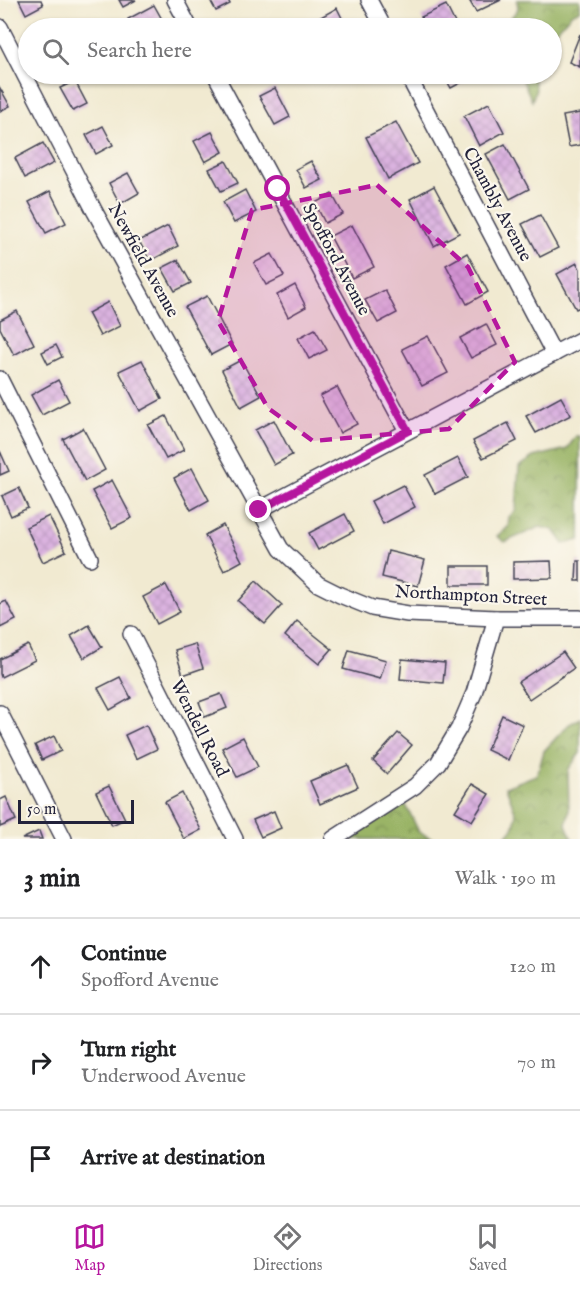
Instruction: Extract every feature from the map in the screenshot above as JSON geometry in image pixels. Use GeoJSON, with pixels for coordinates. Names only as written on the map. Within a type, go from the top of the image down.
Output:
{"type":"FeatureCollection","features":[{"type":"Feature","properties":{"kind":"street"},"geometry":{"type":"LineString","coordinates":[[175,0],[185,18]]}},
{"type":"Feature","properties":{"kind":"street"},"geometry":{"type":"LineString","coordinates":[[371,1],[379,18]]}},
{"type":"Feature","properties":{"kind":"street","name":"Newfield Avenue"},"geometry":{"type":"LineString","coordinates":[[0,27],[18,62]]}},
{"type":"Feature","properties":{"kind":"street","name":"Newfield Avenue"},"geometry":{"type":"LineString","coordinates":[[30,84],[96,212],[259,510]]}},
{"type":"Feature","properties":{"kind":"street","name":"Spofford Avenue"},"geometry":{"type":"LineString","coordinates":[[219,84],[408,431]]}},
{"type":"Feature","properties":{"kind":"street","name":"Chambly Avenue"},"geometry":{"type":"LineString","coordinates":[[412,84],[554,354]]}},
{"type":"Feature","properties":{"kind":"street"},"geometry":{"type":"LineString","coordinates":[[259,510],[580,340]]}},
{"type":"Feature","properties":{"kind":"street"},"geometry":{"type":"LineString","coordinates":[[0,379],[90,558]]}},
{"type":"Feature","properties":{"kind":"street","name":"Northampton Street"},"geometry":{"type":"LineString","coordinates":[[259,510],[281,549],[318,584],[372,608],[408,614],[496,618],[580,618]]}},
{"type":"Feature","properties":{"kind":"street"},"geometry":{"type":"LineString","coordinates":[[333,839],[415,786],[438,763],[459,728],[474,693],[496,618]]}},
{"type":"Feature","properties":{"kind":"street","name":"Wendell Road"},"geometry":{"type":"LineString","coordinates":[[131,634],[235,839]]}},
{"type":"Feature","properties":{"kind":"street"},"geometry":{"type":"LineString","coordinates":[[0,712],[64,839]]}},
{"type":"Feature","properties":{"kind":"highlighted area"},"geometry":{"type":"Polygon","coordinates":[[[377,185],[468,267],[515,362],[449,429],[313,441],[268,408],[218,321],[252,210],[377,185]]]}},
{"type":"Feature","properties":{"kind":"green space"},"geometry":{"type":"Polygon","coordinates":[[[517,0],[580,0],[580,10],[571,14],[562,24],[562,18],[511,18],[518,9],[517,0]]]}},
{"type":"Feature","properties":{"kind":"green space"},"geometry":{"type":"Polygon","coordinates":[[[524,84],[535,84],[536,89],[532,101],[524,84]]]}},
{"type":"Feature","properties":{"kind":"green space"},"geometry":{"type":"Polygon","coordinates":[[[576,436],[580,436],[580,540],[564,544],[554,530],[540,527],[505,542],[497,536],[508,527],[509,517],[516,510],[519,467],[534,457],[567,449],[576,436]]]}},
{"type":"Feature","properties":{"kind":"green space"},"geometry":{"type":"Polygon","coordinates":[[[580,718],[580,753],[568,770],[569,812],[566,824],[572,839],[504,839],[514,827],[516,814],[506,787],[536,775],[544,751],[568,725],[580,718]]]}},
{"type":"Feature","properties":{"kind":"green space"},"geometry":{"type":"Polygon","coordinates":[[[402,797],[419,832],[433,839],[332,839],[402,797]]]}},
{"type":"Feature","properties":{"kind":"building"},"geometry":{"type":"Polygon","coordinates":[[[19,0],[41,0],[43,5],[26,14],[19,0]]]}},
{"type":"Feature","properties":{"kind":"building"},"geometry":{"type":"Polygon","coordinates":[[[119,0],[136,0],[123,7],[119,0]]]}},
{"type":"Feature","properties":{"kind":"building"},"geometry":{"type":"Polygon","coordinates":[[[210,0],[228,0],[230,4],[216,11],[210,0]]]}},
{"type":"Feature","properties":{"kind":"building"},"geometry":{"type":"Polygon","coordinates":[[[469,0],[501,0],[476,12],[469,0]]]}},
{"type":"Feature","properties":{"kind":"building"},"geometry":{"type":"Polygon","coordinates":[[[154,5],[161,18],[130,18],[154,5]]]}},
{"type":"Feature","properties":{"kind":"building"},"geometry":{"type":"Polygon","coordinates":[[[446,5],[452,18],[422,18],[446,5]]]}},
{"type":"Feature","properties":{"kind":"building"},"geometry":{"type":"Polygon","coordinates":[[[337,8],[342,18],[319,18],[337,8]]]}},
{"type":"Feature","properties":{"kind":"building"},"geometry":{"type":"Polygon","coordinates":[[[580,34],[580,67],[569,62],[580,34]]]}},
{"type":"Feature","properties":{"kind":"building"},"geometry":{"type":"Polygon","coordinates":[[[69,84],[77,84],[87,104],[73,111],[60,88],[69,84]]]}},
{"type":"Feature","properties":{"kind":"building"},"geometry":{"type":"Polygon","coordinates":[[[0,88],[10,106],[0,111],[0,88]]]}},
{"type":"Feature","properties":{"kind":"building"},"geometry":{"type":"Polygon","coordinates":[[[275,88],[290,117],[275,125],[259,96],[275,88]]]}},
{"type":"Feature","properties":{"kind":"building"},"geometry":{"type":"Polygon","coordinates":[[[489,103],[504,132],[479,146],[464,116],[489,103]]]}},
{"type":"Feature","properties":{"kind":"building"},"geometry":{"type":"Polygon","coordinates":[[[580,113],[580,145],[569,147],[563,116],[580,113]]]}},
{"type":"Feature","properties":{"kind":"building"},"geometry":{"type":"Polygon","coordinates":[[[396,122],[418,163],[388,179],[366,137],[396,122]]]}},
{"type":"Feature","properties":{"kind":"building"},"geometry":{"type":"Polygon","coordinates":[[[103,126],[113,145],[96,154],[86,135],[103,126]]]}},
{"type":"Feature","properties":{"kind":"building"},"geometry":{"type":"Polygon","coordinates":[[[212,132],[223,152],[205,162],[194,141],[212,132]]]}},
{"type":"Feature","properties":{"kind":"building"},"geometry":{"type":"Polygon","coordinates":[[[43,143],[54,163],[25,178],[15,158],[43,143]]]}},
{"type":"Feature","properties":{"kind":"building"},"geometry":{"type":"Polygon","coordinates":[[[505,144],[529,189],[510,199],[486,154],[505,144]]]}},
{"type":"Feature","properties":{"kind":"building"},"geometry":{"type":"Polygon","coordinates":[[[226,161],[238,183],[221,191],[209,169],[226,161]]]}},
{"type":"Feature","properties":{"kind":"building"},"geometry":{"type":"Polygon","coordinates":[[[311,161],[322,180],[306,188],[296,169],[311,161]]]}},
{"type":"Feature","properties":{"kind":"building"},"geometry":{"type":"Polygon","coordinates":[[[128,173],[139,193],[120,204],[109,183],[128,173]]]}},
{"type":"Feature","properties":{"kind":"building"},"geometry":{"type":"Polygon","coordinates":[[[434,186],[459,233],[434,246],[410,199],[434,186]]]}},
{"type":"Feature","properties":{"kind":"building"},"geometry":{"type":"Polygon","coordinates":[[[245,190],[256,212],[234,223],[223,202],[245,190]]]}},
{"type":"Feature","properties":{"kind":"building"},"geometry":{"type":"Polygon","coordinates":[[[50,191],[66,223],[46,233],[29,202],[50,191]]]}},
{"type":"Feature","properties":{"kind":"building"},"geometry":{"type":"Polygon","coordinates":[[[332,194],[343,214],[325,223],[315,203],[332,194]]]}},
{"type":"Feature","properties":{"kind":"building"},"geometry":{"type":"Polygon","coordinates":[[[540,215],[558,248],[540,257],[522,224],[540,215]]]}},
{"type":"Feature","properties":{"kind":"building"},"geometry":{"type":"Polygon","coordinates":[[[352,225],[374,267],[352,278],[330,236],[352,225]]]}},
{"type":"Feature","properties":{"kind":"building"},"geometry":{"type":"Polygon","coordinates":[[[168,226],[178,246],[150,261],[139,241],[168,226]]]}},
{"type":"Feature","properties":{"kind":"building"},"geometry":{"type":"Polygon","coordinates":[[[467,253],[488,292],[467,304],[446,265],[467,253]]]}},
{"type":"Feature","properties":{"kind":"building"},"geometry":{"type":"Polygon","coordinates":[[[272,254],[284,276],[266,285],[254,263],[272,254]]]}},
{"type":"Feature","properties":{"kind":"building"},"geometry":{"type":"Polygon","coordinates":[[[178,260],[191,283],[175,291],[162,268],[178,260]]]}},
{"type":"Feature","properties":{"kind":"building"},"geometry":{"type":"Polygon","coordinates":[[[577,263],[580,269],[580,307],[576,309],[557,274],[577,263]]]}},
{"type":"Feature","properties":{"kind":"building"},"geometry":{"type":"Polygon","coordinates":[[[295,285],[306,307],[288,317],[277,295],[295,285]]]}},
{"type":"Feature","properties":{"kind":"building"},"geometry":{"type":"Polygon","coordinates":[[[385,290],[397,313],[378,323],[365,300],[385,290]]]}},
{"type":"Feature","properties":{"kind":"building"},"geometry":{"type":"Polygon","coordinates":[[[207,296],[232,344],[211,355],[185,307],[207,296]]]}},
{"type":"Feature","properties":{"kind":"building"},"geometry":{"type":"Polygon","coordinates":[[[108,302],[120,326],[100,336],[88,313],[108,302]]]}},
{"type":"Feature","properties":{"kind":"building"},"geometry":{"type":"Polygon","coordinates":[[[17,311],[34,344],[14,355],[0,328],[0,320],[17,311]]]}},
{"type":"Feature","properties":{"kind":"building"},"geometry":{"type":"Polygon","coordinates":[[[486,324],[497,345],[471,358],[460,338],[486,324]]]}},
{"type":"Feature","properties":{"kind":"building"},"geometry":{"type":"Polygon","coordinates":[[[315,329],[327,350],[309,359],[298,338],[315,329]]]}},
{"type":"Feature","properties":{"kind":"building"},"geometry":{"type":"Polygon","coordinates":[[[428,336],[448,373],[422,386],[402,349],[428,336]]]}},
{"type":"Feature","properties":{"kind":"building"},"geometry":{"type":"Polygon","coordinates":[[[56,345],[62,357],[48,364],[42,352],[56,345]]]}},
{"type":"Feature","properties":{"kind":"building"},"geometry":{"type":"Polygon","coordinates":[[[142,360],[162,399],[140,411],[119,371],[142,360]]]}},
{"type":"Feature","properties":{"kind":"building"},"geometry":{"type":"Polygon","coordinates":[[[241,360],[261,396],[241,407],[222,370],[241,360]]]}},
{"type":"Feature","properties":{"kind":"building"},"geometry":{"type":"Polygon","coordinates":[[[58,380],[69,401],[42,415],[31,395],[58,380]]]}},
{"type":"Feature","properties":{"kind":"building"},"geometry":{"type":"Polygon","coordinates":[[[337,387],[357,424],[340,433],[320,396],[337,387]]]}},
{"type":"Feature","properties":{"kind":"building"},"geometry":{"type":"Polygon","coordinates":[[[561,397],[571,415],[536,433],[526,416],[561,397]]]}},
{"type":"Feature","properties":{"kind":"building"},"geometry":{"type":"Polygon","coordinates":[[[166,416],[184,450],[166,459],[148,425],[166,416]]]}},
{"type":"Feature","properties":{"kind":"building"},"geometry":{"type":"Polygon","coordinates":[[[274,420],[292,455],[274,465],[255,430],[274,420]]]}},
{"type":"Feature","properties":{"kind":"building"},"geometry":{"type":"Polygon","coordinates":[[[508,423],[517,441],[483,458],[473,441],[508,423]]]}},
{"type":"Feature","properties":{"kind":"building"},"geometry":{"type":"Polygon","coordinates":[[[83,428],[105,470],[85,481],[63,439],[83,428]]]}},
{"type":"Feature","properties":{"kind":"building"},"geometry":{"type":"Polygon","coordinates":[[[0,451],[9,471],[0,475],[0,451]]]}},
{"type":"Feature","properties":{"kind":"building"},"geometry":{"type":"Polygon","coordinates":[[[458,458],[468,477],[435,494],[425,475],[458,458]]]}},
{"type":"Feature","properties":{"kind":"building"},"geometry":{"type":"Polygon","coordinates":[[[192,468],[209,500],[191,510],[174,478],[192,468]]]}},
{"type":"Feature","properties":{"kind":"building"},"geometry":{"type":"Polygon","coordinates":[[[112,480],[132,518],[112,528],[92,491],[112,480]]]}},
{"type":"Feature","properties":{"kind":"building"},"geometry":{"type":"Polygon","coordinates":[[[403,485],[415,507],[383,524],[371,501],[403,485]]]}},
{"type":"Feature","properties":{"kind":"building"},"geometry":{"type":"Polygon","coordinates":[[[19,488],[28,508],[11,516],[2,496],[19,488]]]}},
{"type":"Feature","properties":{"kind":"building"},"geometry":{"type":"Polygon","coordinates":[[[345,514],[354,531],[318,550],[309,533],[345,514]]]}},
{"type":"Feature","properties":{"kind":"building"},"geometry":{"type":"Polygon","coordinates":[[[49,516],[66,551],[43,562],[26,527],[49,516]]]}},
{"type":"Feature","properties":{"kind":"building"},"geometry":{"type":"Polygon","coordinates":[[[223,525],[242,561],[224,571],[205,535],[223,525]]]}},
{"type":"Feature","properties":{"kind":"building"},"geometry":{"type":"Polygon","coordinates":[[[388,551],[425,560],[418,586],[382,577],[388,551]]]}},
{"type":"Feature","properties":{"kind":"building"},"geometry":{"type":"Polygon","coordinates":[[[551,561],[552,578],[513,579],[513,562],[551,561]]]}},
{"type":"Feature","properties":{"kind":"building"},"geometry":{"type":"Polygon","coordinates":[[[577,561],[580,561],[580,581],[576,581],[577,561]]]}},
{"type":"Feature","properties":{"kind":"building"},"geometry":{"type":"Polygon","coordinates":[[[451,566],[487,566],[487,585],[451,585],[451,566]]]}},
{"type":"Feature","properties":{"kind":"building"},"geometry":{"type":"Polygon","coordinates":[[[256,581],[282,605],[265,624],[238,601],[256,581]]]}},
{"type":"Feature","properties":{"kind":"building"},"geometry":{"type":"Polygon","coordinates":[[[166,585],[180,612],[157,624],[143,597],[166,585]]]}},
{"type":"Feature","properties":{"kind":"building"},"geometry":{"type":"Polygon","coordinates":[[[6,601],[16,620],[0,628],[0,604],[6,601]]]}},
{"type":"Feature","properties":{"kind":"building"},"geometry":{"type":"Polygon","coordinates":[[[297,621],[332,649],[319,664],[285,636],[297,621]]]}},
{"type":"Feature","properties":{"kind":"building"},"geometry":{"type":"Polygon","coordinates":[[[89,625],[102,647],[84,658],[71,636],[89,625]]]}},
{"type":"Feature","properties":{"kind":"building"},"geometry":{"type":"Polygon","coordinates":[[[195,644],[203,668],[183,675],[175,650],[195,644]]]}},
{"type":"Feature","properties":{"kind":"building"},"geometry":{"type":"Polygon","coordinates":[[[28,645],[35,660],[1,677],[0,659],[28,645]]]}},
{"type":"Feature","properties":{"kind":"building"},"geometry":{"type":"Polygon","coordinates":[[[349,650],[386,660],[380,679],[343,669],[349,650]]]}},
{"type":"Feature","properties":{"kind":"building"},"geometry":{"type":"Polygon","coordinates":[[[563,652],[574,668],[529,699],[518,682],[563,652]]]}},
{"type":"Feature","properties":{"kind":"building"},"geometry":{"type":"Polygon","coordinates":[[[402,659],[445,663],[443,683],[400,679],[402,659]]]}},
{"type":"Feature","properties":{"kind":"building"},"geometry":{"type":"Polygon","coordinates":[[[120,677],[131,698],[110,710],[98,688],[120,677]]]}},
{"type":"Feature","properties":{"kind":"building"},"geometry":{"type":"Polygon","coordinates":[[[221,694],[227,708],[205,717],[199,702],[221,694]]]}},
{"type":"Feature","properties":{"kind":"building"},"geometry":{"type":"Polygon","coordinates":[[[502,715],[523,725],[508,760],[487,750],[502,715]]]}},
{"type":"Feature","properties":{"kind":"building"},"geometry":{"type":"Polygon","coordinates":[[[146,725],[157,749],[136,759],[125,735],[146,725]]]}},
{"type":"Feature","properties":{"kind":"building"},"geometry":{"type":"Polygon","coordinates":[[[398,733],[412,745],[387,774],[373,761],[398,733]]]}},
{"type":"Feature","properties":{"kind":"building"},"geometry":{"type":"Polygon","coordinates":[[[54,736],[61,751],[42,760],[35,745],[54,736]]]}},
{"type":"Feature","properties":{"kind":"building"},"geometry":{"type":"Polygon","coordinates":[[[243,737],[258,767],[237,777],[222,748],[243,737]]]}},
{"type":"Feature","properties":{"kind":"building"},"geometry":{"type":"Polygon","coordinates":[[[348,765],[358,787],[320,804],[310,781],[348,765]]]}},
{"type":"Feature","properties":{"kind":"building"},"geometry":{"type":"Polygon","coordinates":[[[472,784],[489,794],[472,821],[455,811],[472,784]]]}},
{"type":"Feature","properties":{"kind":"building"},"geometry":{"type":"Polygon","coordinates":[[[109,786],[125,819],[112,825],[96,792],[109,786]]]}},
{"type":"Feature","properties":{"kind":"building"},"geometry":{"type":"Polygon","coordinates":[[[182,793],[201,830],[184,839],[165,802],[182,793]]]}},
{"type":"Feature","properties":{"kind":"building"},"geometry":{"type":"Polygon","coordinates":[[[6,797],[16,820],[0,827],[0,800],[6,797]]]}},
{"type":"Feature","properties":{"kind":"building"},"geometry":{"type":"Polygon","coordinates":[[[274,811],[281,828],[261,837],[253,820],[274,811]]]}},
{"type":"Feature","properties":{"kind":"building"},"geometry":{"type":"Polygon","coordinates":[[[39,831],[42,839],[22,839],[39,831]]]}},
{"type":"Feature","properties":{"kind":"route"},"geometry":{"type":"LineString","coordinates":[[259,510],[408,431],[278,189]]}}]}
